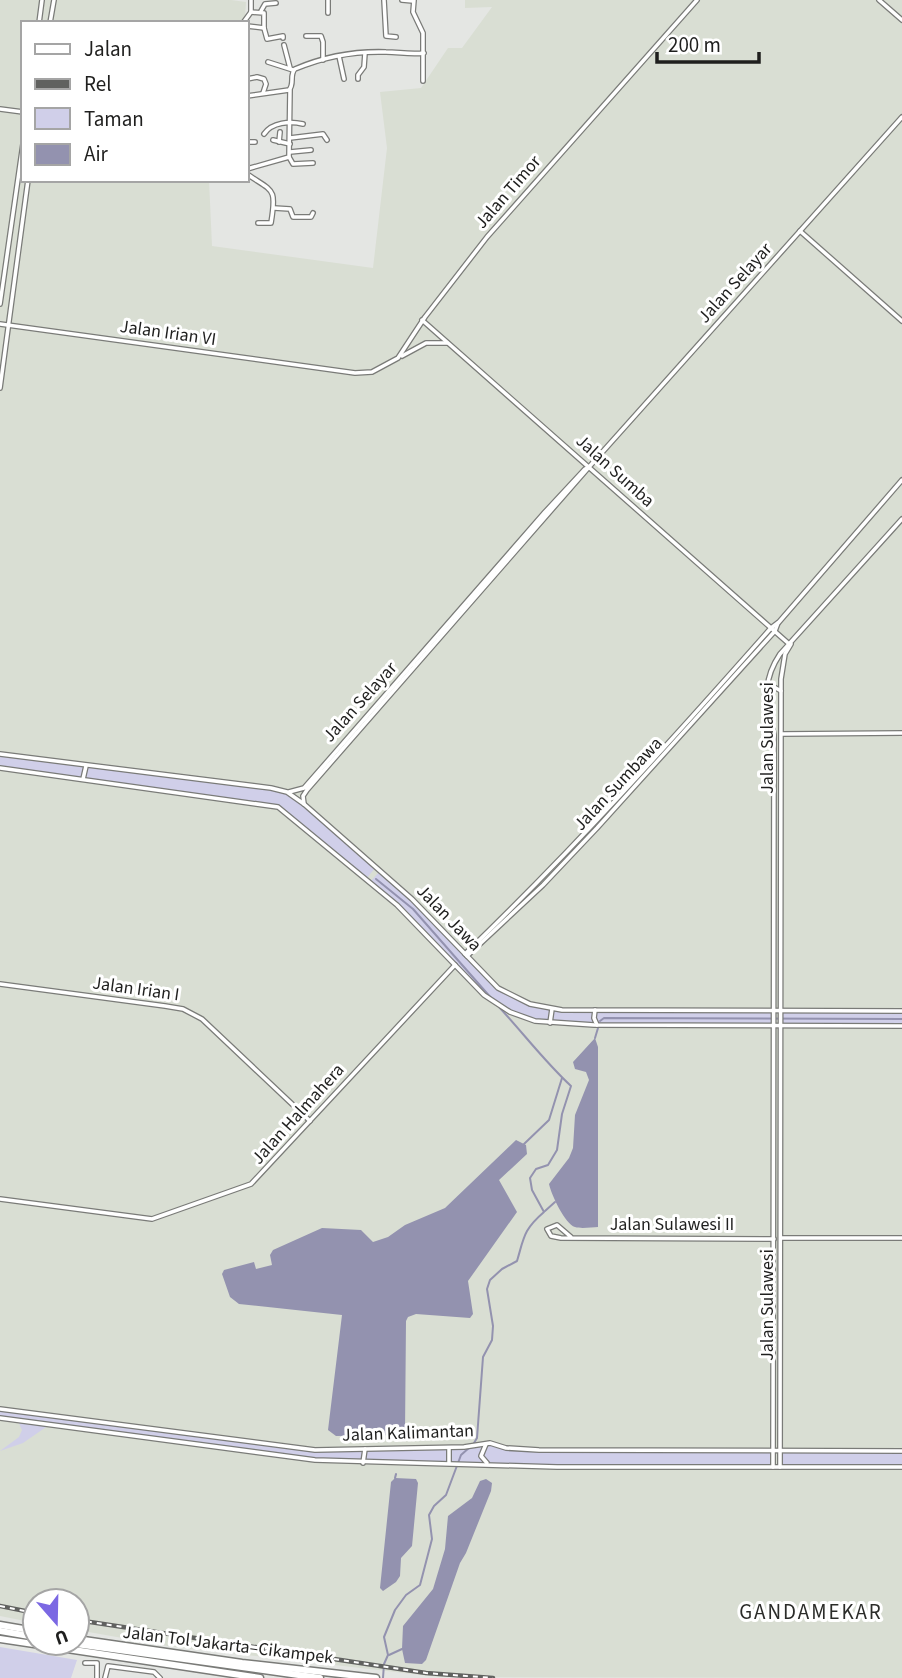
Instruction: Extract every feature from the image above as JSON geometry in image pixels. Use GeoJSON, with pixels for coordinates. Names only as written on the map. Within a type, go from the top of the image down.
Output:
{"type":"FeatureCollection","features":[{"type":"Feature","properties":{"kind":"highway"},"geometry":{"type":"LineString","coordinates":[[0,1625],[21,1629]]}},
{"type":"Feature","properties":{"kind":"highway"},"geometry":{"type":"LineString","coordinates":[[0,1635],[21,1637]]}},
{"type":"Feature","properties":{"kind":"highway","name":"Jalan Tol Jakarta–Cikampek"},"geometry":{"type":"LineString","coordinates":[[0,1635],[260,1678]]}},
{"type":"Feature","properties":{"kind":"highway","name":"Jalan Tol Jakarta–Cikampek"},"geometry":{"type":"LineString","coordinates":[[91,1641],[242,1663],[376,1678]]}},
{"type":"Feature","properties":{"kind":"highway"},"geometry":{"type":"LineString","coordinates":[[91,1646],[320,1678]]}},
{"type":"Feature","properties":{"kind":"highway"},"geometry":{"type":"LineString","coordinates":[[91,1649],[292,1678]]}},
{"type":"Feature","properties":{"kind":"street"},"geometry":{"type":"LineString","coordinates":[[39,21],[42,0]]}},
{"type":"Feature","properties":{"kind":"street"},"geometry":{"type":"LineString","coordinates":[[50,21],[54,0]]}},
{"type":"Feature","properties":{"kind":"street"},"geometry":{"type":"LineString","coordinates":[[246,21],[251,12],[251,0]]}},
{"type":"Feature","properties":{"kind":"street"},"geometry":{"type":"LineString","coordinates":[[328,0],[328,13]]}},
{"type":"Feature","properties":{"kind":"street"},"geometry":{"type":"LineString","coordinates":[[384,0],[386,36],[396,37]]}},
{"type":"Feature","properties":{"kind":"street"},"geometry":{"type":"LineString","coordinates":[[402,0],[413,0],[413,12],[423,33],[423,81]]}},
{"type":"Feature","properties":{"kind":"street","name":"Jalan Timor"},"geometry":{"type":"LineString","coordinates":[[331,370],[366,374],[387,366],[398,358],[422,320],[487,237],[697,0]]}},
{"type":"Feature","properties":{"kind":"street"},"geometry":{"type":"LineString","coordinates":[[879,0],[902,20]]}},
{"type":"Feature","properties":{"kind":"street"},"geometry":{"type":"LineString","coordinates":[[261,11],[265,4],[276,3]]}},
{"type":"Feature","properties":{"kind":"street"},"geometry":{"type":"LineString","coordinates":[[251,12],[261,11]]}},
{"type":"Feature","properties":{"kind":"street"},"geometry":{"type":"LineString","coordinates":[[261,11],[267,39],[283,38]]}},
{"type":"Feature","properties":{"kind":"street"},"geometry":{"type":"LineString","coordinates":[[248,25],[264,28]]}},
{"type":"Feature","properties":{"kind":"street"},"geometry":{"type":"LineString","coordinates":[[306,36],[321,36],[323,60]]}},
{"type":"Feature","properties":{"kind":"street"},"geometry":{"type":"LineString","coordinates":[[284,45],[292,69],[290,155],[293,164],[313,163]]}},
{"type":"Feature","properties":{"kind":"street"},"geometry":{"type":"LineString","coordinates":[[344,46],[345,55]]}},
{"type":"Feature","properties":{"kind":"street"},"geometry":{"type":"LineString","coordinates":[[358,79],[364,67],[365,53]]}},
{"type":"Feature","properties":{"kind":"street"},"geometry":{"type":"LineString","coordinates":[[268,62],[292,69],[339,55],[424,53]]}},
{"type":"Feature","properties":{"kind":"street"},"geometry":{"type":"LineString","coordinates":[[339,55],[344,79]]}},
{"type":"Feature","properties":{"kind":"street"},"geometry":{"type":"LineString","coordinates":[[248,79],[261,78],[266,82],[262,94]]}},
{"type":"Feature","properties":{"kind":"street"},"geometry":{"type":"LineString","coordinates":[[266,87],[272,92]]}},
{"type":"Feature","properties":{"kind":"street"},"geometry":{"type":"LineString","coordinates":[[248,96],[290,90]]}},
{"type":"Feature","properties":{"kind":"street"},"geometry":{"type":"LineString","coordinates":[[0,109],[21,113]]}},
{"type":"Feature","properties":{"kind":"street","name":"Jalan Selayar"},"geometry":{"type":"LineString","coordinates":[[304,804],[305,793],[341,747],[584,469],[589,467],[902,117]]}},
{"type":"Feature","properties":{"kind":"street"},"geometry":{"type":"LineString","coordinates":[[264,134],[277,124],[303,124]]}},
{"type":"Feature","properties":{"kind":"street"},"geometry":{"type":"LineString","coordinates":[[279,142],[280,132]]}},
{"type":"Feature","properties":{"kind":"street"},"geometry":{"type":"LineString","coordinates":[[290,138],[323,134],[327,140]]}},
{"type":"Feature","properties":{"kind":"street"},"geometry":{"type":"LineString","coordinates":[[273,139],[290,144]]}},
{"type":"Feature","properties":{"kind":"street"},"geometry":{"type":"LineString","coordinates":[[248,142],[255,142]]}},
{"type":"Feature","properties":{"kind":"street"},"geometry":{"type":"LineString","coordinates":[[248,169],[311,150]]}},
{"type":"Feature","properties":{"kind":"street"},"geometry":{"type":"LineString","coordinates":[[0,304],[21,158]]}},
{"type":"Feature","properties":{"kind":"street"},"geometry":{"type":"LineString","coordinates":[[248,175],[269,187],[273,194],[271,223],[258,223]]}},
{"type":"Feature","properties":{"kind":"street"},"geometry":{"type":"LineString","coordinates":[[0,388],[28,182]]}},
{"type":"Feature","properties":{"kind":"street"},"geometry":{"type":"LineString","coordinates":[[274,208],[290,209],[293,217],[311,217],[313,213]]}},
{"type":"Feature","properties":{"kind":"street"},"geometry":{"type":"LineString","coordinates":[[800,231],[902,321]]}},
{"type":"Feature","properties":{"kind":"street","name":"Jalan Sumba"},"geometry":{"type":"LineString","coordinates":[[422,320],[788,644]]}},
{"type":"Feature","properties":{"kind":"street","name":"Jalan Irian VI"},"geometry":{"type":"LineString","coordinates":[[0,324],[331,370]]}},
{"type":"Feature","properties":{"kind":"street"},"geometry":{"type":"LineString","coordinates":[[398,358],[426,343],[437,341],[449,344]]}},
{"type":"Feature","properties":{"kind":"street","name":"Jalan Sumbawa"},"geometry":{"type":"LineString","coordinates":[[466,955],[543,885],[773,629],[902,480]]}},
{"type":"Feature","properties":{"kind":"street"},"geometry":{"type":"LineString","coordinates":[[794,640],[902,519]]}},
{"type":"Feature","properties":{"kind":"street","name":"Jalan Sulawesi"},"geometry":{"type":"LineString","coordinates":[[773,1467],[774,734],[766,693],[769,673],[788,644],[794,640]]}},
{"type":"Feature","properties":{"kind":"street","name":"Jalan Sulawesi"},"geometry":{"type":"LineString","coordinates":[[780,1467],[781,691],[782,663],[794,640]]}},
{"type":"Feature","properties":{"kind":"street"},"geometry":{"type":"LineString","coordinates":[[766,693],[774,688],[781,691]]}},
{"type":"Feature","properties":{"kind":"street"},"geometry":{"type":"LineString","coordinates":[[774,734],[902,733]]}},
{"type":"Feature","properties":{"kind":"street","name":"Jalan Jawa"},"geometry":{"type":"LineString","coordinates":[[0,754],[287,792],[412,899],[489,980],[505,993],[530,1004],[552,1009],[595,1010],[902,1011]]}},
{"type":"Feature","properties":{"kind":"street"},"geometry":{"type":"LineString","coordinates":[[83,779],[86,766]]}},
{"type":"Feature","properties":{"kind":"street","name":"Jalan Jawa"},"geometry":{"type":"LineString","coordinates":[[0,768],[278,807],[397,905],[484,995],[500,1007],[523,1018],[550,1023],[597,1025],[902,1026]]}},
{"type":"Feature","properties":{"kind":"street","name":"Jalan Selayar"},"geometry":{"type":"LineString","coordinates":[[287,792],[302,789],[315,778]]}},
{"type":"Feature","properties":{"kind":"street","name":"Jalan Halmahera"},"geometry":{"type":"LineString","coordinates":[[0,1199],[140,1219],[160,1217],[251,1184],[455,965]]}},
{"type":"Feature","properties":{"kind":"street","name":"Jalan Irian I"},"geometry":{"type":"LineString","coordinates":[[0,984],[178,1008],[190,1012],[210,1026],[310,1121]]}},
{"type":"Feature","properties":{"kind":"street"},"geometry":{"type":"LineString","coordinates":[[550,1023],[552,1009]]}},
{"type":"Feature","properties":{"kind":"street"},"geometry":{"type":"LineString","coordinates":[[595,1010],[597,1025]]}},
{"type":"Feature","properties":{"kind":"street","name":"Jalan Sulawesi II"},"geometry":{"type":"LineString","coordinates":[[570,1237],[557,1225],[547,1228],[551,1236],[556,1238],[902,1238]]}},
{"type":"Feature","properties":{"kind":"street","name":"Jalan Kalimantan"},"geometry":{"type":"LineString","coordinates":[[0,1409],[315,1450],[449,1448],[493,1443],[516,1449],[539,1450],[902,1451]]}},
{"type":"Feature","properties":{"kind":"street","name":"Jalan Kalimantan"},"geometry":{"type":"LineString","coordinates":[[0,1418],[315,1460],[363,1463],[557,1467],[902,1467]]}},
{"type":"Feature","properties":{"kind":"street"},"geometry":{"type":"LineString","coordinates":[[127,1435],[130,1425]]}},
{"type":"Feature","properties":{"kind":"street"},"geometry":{"type":"LineString","coordinates":[[486,1444],[481,1456],[482,1460],[489,1464]]}},
{"type":"Feature","properties":{"kind":"street"},"geometry":{"type":"LineString","coordinates":[[449,1448],[452,1464]]}},
{"type":"Feature","properties":{"kind":"street"},"geometry":{"type":"LineString","coordinates":[[363,1463],[365,1449]]}},
{"type":"Feature","properties":{"kind":"street"},"geometry":{"type":"LineString","coordinates":[[85,1663],[97,1663],[97,1678]]}},
{"type":"Feature","properties":{"kind":"street"},"geometry":{"type":"LineString","coordinates":[[105,1678],[108,1666],[154,1672],[160,1678]]}},
{"type":"Feature","properties":{"kind":"shaded area"},"geometry":{"type":"Polygon","coordinates":[[[0,0],[246,2],[242,21],[21,21],[21,182],[209,182],[212,246],[373,268],[387,148],[380,92],[421,88],[448,48],[462,48],[492,7],[465,8],[465,0],[902,0],[902,1678],[439,1677],[168,1646],[91,1632],[91,1587],[21,1587],[21,1620],[0,1616],[0,0]]]}},
{"type":"Feature","properties":{"kind":"green space"},"geometry":{"type":"Polygon","coordinates":[[[0,754],[279,789],[292,795],[376,867],[366,879],[285,811],[267,804],[0,767],[0,754]]]}},
{"type":"Feature","properties":{"kind":"green space"},"geometry":{"type":"Polygon","coordinates":[[[380,871],[428,914],[489,980],[513,997],[552,1009],[774,1011],[774,1026],[550,1023],[510,1012],[484,995],[397,905],[370,882],[380,871]]]}},
{"type":"Feature","properties":{"kind":"green space"},"geometry":{"type":"Polygon","coordinates":[[[781,1011],[902,1011],[902,1026],[781,1026],[781,1011]]]}},
{"type":"Feature","properties":{"kind":"green space"},"geometry":{"type":"Polygon","coordinates":[[[0,1409],[315,1450],[464,1447],[490,1443],[516,1449],[773,1450],[773,1467],[315,1460],[49,1425],[23,1443],[0,1451],[19,1437],[22,1430],[18,1421],[0,1419],[0,1409]]]}},
{"type":"Feature","properties":{"kind":"green space"},"geometry":{"type":"Polygon","coordinates":[[[780,1450],[902,1451],[902,1467],[780,1467],[780,1450]]]}},
{"type":"Feature","properties":{"kind":"green space"},"geometry":{"type":"Polygon","coordinates":[[[0,1647],[21,1651],[21,1657],[77,1660],[71,1678],[0,1678],[0,1647]]]}},
{"type":"Feature","properties":{"kind":"water"},"geometry":{"type":"Polygon","coordinates":[[[595,1038],[598,1047],[598,1227],[581,1228],[571,1225],[563,1215],[549,1184],[569,1158],[573,1148],[575,1115],[589,1080],[586,1072],[575,1069],[573,1062],[595,1038]]]}},
{"type":"Feature","properties":{"kind":"water"},"geometry":{"type":"Polygon","coordinates":[[[516,1140],[526,1145],[527,1154],[499,1180],[517,1212],[468,1281],[473,1314],[470,1318],[416,1314],[408,1317],[406,1321],[405,1432],[403,1435],[336,1436],[328,1430],[342,1315],[239,1304],[230,1297],[222,1274],[224,1270],[254,1262],[256,1269],[272,1265],[270,1255],[273,1250],[322,1228],[361,1230],[373,1242],[388,1237],[405,1225],[445,1208],[516,1140]]]}},
{"type":"Feature","properties":{"kind":"water"},"geometry":{"type":"Polygon","coordinates":[[[395,1478],[416,1479],[418,1483],[412,1546],[401,1558],[400,1576],[383,1591],[380,1588],[391,1482],[395,1478]]]}},
{"type":"Feature","properties":{"kind":"water"},"geometry":{"type":"Polygon","coordinates":[[[486,1479],[492,1483],[491,1491],[460,1563],[426,1660],[422,1664],[405,1663],[402,1649],[403,1626],[433,1589],[445,1549],[448,1516],[472,1498],[480,1481],[486,1479]]]}},
{"type":"Feature","properties":{"kind":"waterway"},"geometry":{"type":"LineString","coordinates":[[376,879],[413,909],[492,999]]}},
{"type":"Feature","properties":{"kind":"waterway"},"geometry":{"type":"LineString","coordinates":[[474,1443],[477,1438],[483,1357],[492,1340],[493,1326],[487,1289],[490,1280],[517,1261],[528,1229],[544,1212],[532,1190],[530,1178],[536,1169],[548,1165],[557,1150],[562,1114],[571,1086],[499,1007]]}},
{"type":"Feature","properties":{"kind":"waterway"},"geometry":{"type":"LineString","coordinates":[[600,1021],[604,1018],[902,1019]]}},
{"type":"Feature","properties":{"kind":"waterway"},"geometry":{"type":"LineString","coordinates":[[595,1038],[598,1028]]}},
{"type":"Feature","properties":{"kind":"waterway"},"geometry":{"type":"LineString","coordinates":[[524,1144],[549,1120],[562,1078]]}},
{"type":"Feature","properties":{"kind":"waterway"},"geometry":{"type":"LineString","coordinates":[[545,1211],[555,1202]]}},
{"type":"Feature","properties":{"kind":"waterway"},"geometry":{"type":"LineString","coordinates":[[383,1678],[388,1655],[384,1637],[395,1610],[406,1595],[420,1585],[432,1539],[429,1515],[446,1495],[461,1455],[470,1447]]}},
{"type":"Feature","properties":{"kind":"waterway"},"geometry":{"type":"LineString","coordinates":[[395,1478],[396,1474]]}},
{"type":"Feature","properties":{"kind":"waterway"},"geometry":{"type":"LineString","coordinates":[[389,1655],[402,1649]]}},
{"type":"Feature","properties":{"kind":"railway"},"geometry":{"type":"LineString","coordinates":[[0,1606],[21,1610]]}},
{"type":"Feature","properties":{"kind":"railway"},"geometry":{"type":"LineString","coordinates":[[91,1622],[426,1673],[493,1678]]}},
{"type":"Feature","properties":{"kind":"district","name":"GANDAMEKAR"},"geometry":{"type":"Point","coordinates":[811,1612]}}]}
